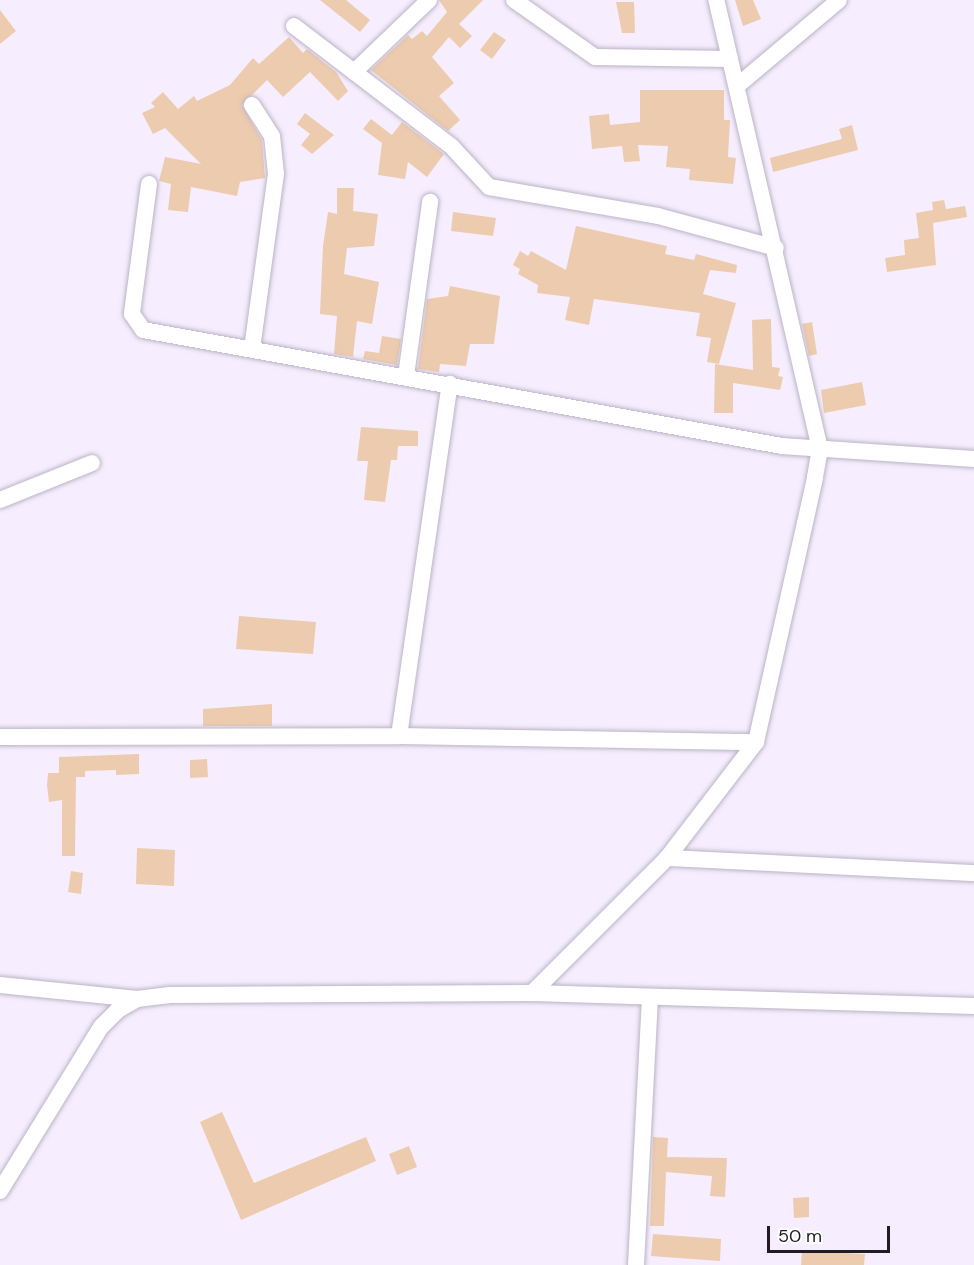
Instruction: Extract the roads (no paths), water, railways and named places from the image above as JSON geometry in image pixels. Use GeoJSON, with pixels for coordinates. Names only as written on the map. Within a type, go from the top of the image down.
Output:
{"type":"FeatureCollection","features":[{"type":"Feature","properties":{"kind":"street"},"geometry":{"type":"LineString","coordinates":[[354,72],[429,0]]}},
{"type":"Feature","properties":{"kind":"street"},"geometry":{"type":"LineString","coordinates":[[514,0],[595,57],[730,59]]}},
{"type":"Feature","properties":{"kind":"street"},"geometry":{"type":"LineString","coordinates":[[532,993],[667,858],[756,742],[820,449],[776,248],[716,0]]}},
{"type":"Feature","properties":{"kind":"street"},"geometry":{"type":"LineString","coordinates":[[737,86],[839,0]]}},
{"type":"Feature","properties":{"kind":"street"},"geometry":{"type":"LineString","coordinates":[[294,26],[452,147],[489,187],[658,216],[776,248]]}},
{"type":"Feature","properties":{"kind":"street"},"geometry":{"type":"LineString","coordinates":[[252,105],[272,136],[276,174],[252,349]]}},
{"type":"Feature","properties":{"kind":"street"},"geometry":{"type":"LineString","coordinates":[[148,184],[132,314],[136,324],[152,333],[406,376],[782,446],[974,459]]}},
{"type":"Feature","properties":{"kind":"street"},"geometry":{"type":"LineString","coordinates":[[406,376],[430,202]]}},
{"type":"Feature","properties":{"kind":"street"},"geometry":{"type":"LineString","coordinates":[[399,736],[450,384]]}},
{"type":"Feature","properties":{"kind":"street"},"geometry":{"type":"LineString","coordinates":[[0,500],[92,463]]}},
{"type":"Feature","properties":{"kind":"street"},"geometry":{"type":"LineString","coordinates":[[0,737],[399,736],[756,742]]}},
{"type":"Feature","properties":{"kind":"street"},"geometry":{"type":"LineString","coordinates":[[667,858],[974,873]]}},
{"type":"Feature","properties":{"kind":"street"},"geometry":{"type":"LineString","coordinates":[[0,985],[137,999],[170,994],[532,993],[650,999],[974,1006]]}},
{"type":"Feature","properties":{"kind":"street"},"geometry":{"type":"LineString","coordinates":[[0,1191],[102,1027],[137,999]]}},
{"type":"Feature","properties":{"kind":"street"},"geometry":{"type":"LineString","coordinates":[[636,1265],[650,999]]}}]}
